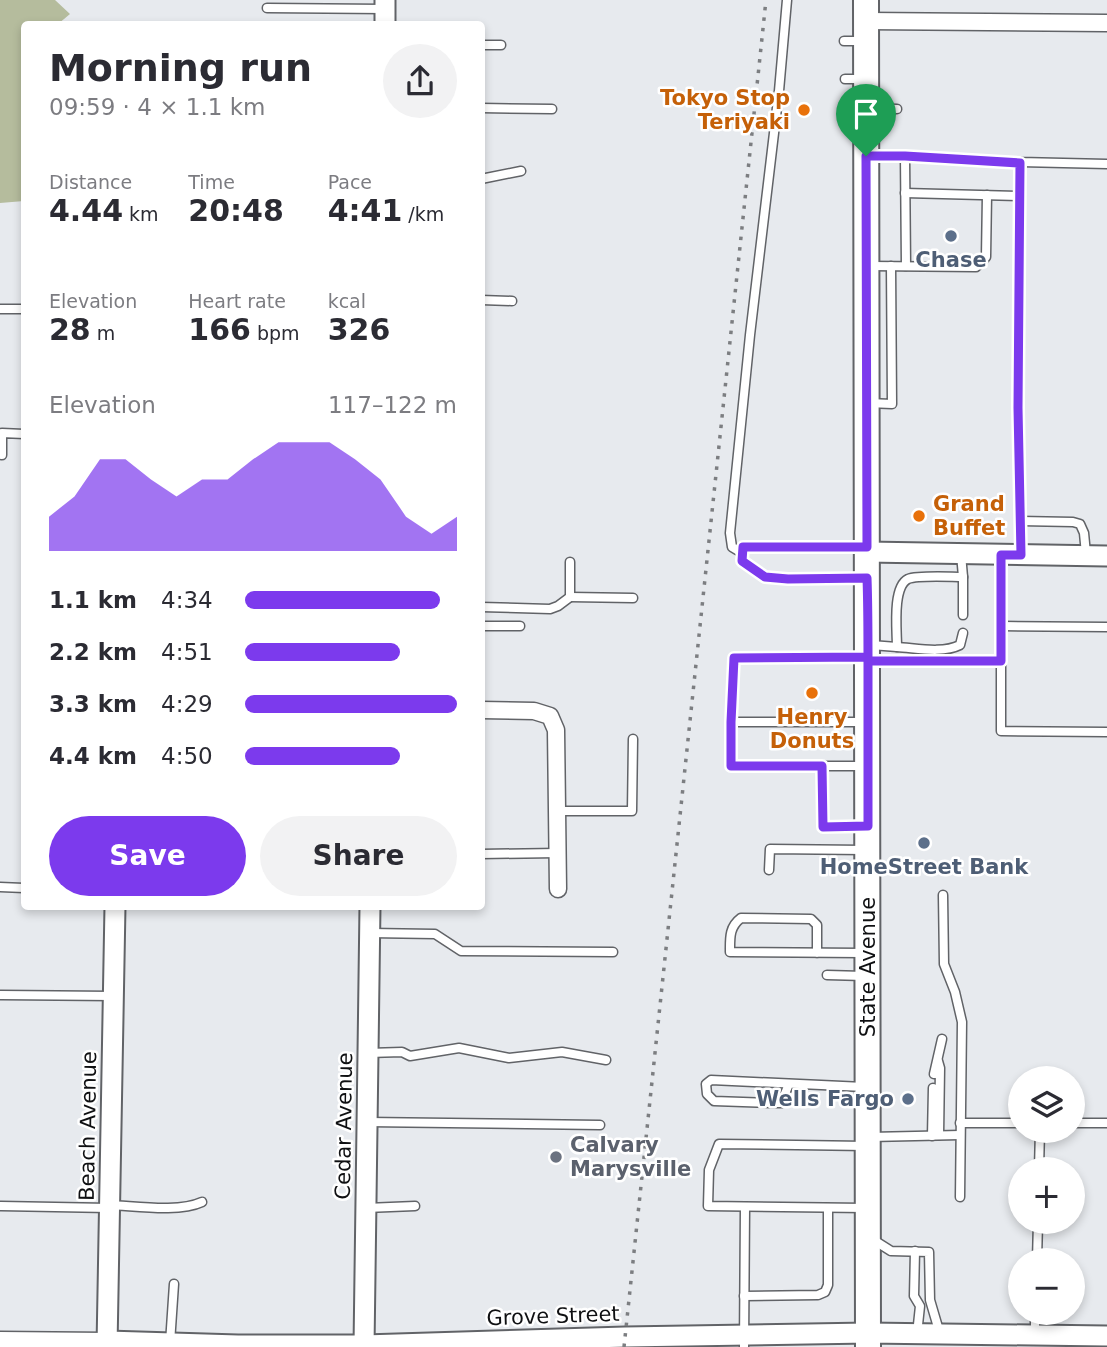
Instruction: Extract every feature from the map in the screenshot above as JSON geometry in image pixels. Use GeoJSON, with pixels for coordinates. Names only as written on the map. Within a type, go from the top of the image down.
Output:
{"type":"FeatureCollection","features":[{"type":"Feature","properties":{"kind":"main road","name":"State Avenue"},"geometry":{"type":"LineString","coordinates":[[860,26],[855,79],[866,108],[866,156],[879,266],[879,299],[867,403],[868,1340]]}},
{"type":"Feature","properties":{"kind":"street"},"geometry":{"type":"LineString","coordinates":[[860,26],[1107,23]]}},
{"type":"Feature","properties":{"kind":"street"},"geometry":{"type":"LineString","coordinates":[[867,550],[1107,556]]}},
{"type":"Feature","properties":{"kind":"street"},"geometry":{"type":"LineString","coordinates":[[485,710],[534,711],[550,716],[556,730],[558,890]]}},
{"type":"Feature","properties":{"kind":"street","name":"Beach Avenue"},"geometry":{"type":"LineString","coordinates":[[107,1344],[115,910]]}},
{"type":"Feature","properties":{"kind":"street","name":"Cedar Avenue"},"geometry":{"type":"LineString","coordinates":[[364,1346],[370,910]]}},
{"type":"Feature","properties":{"kind":"street","name":"Grove Street"},"geometry":{"type":"LineString","coordinates":[[0,1340],[107,1344],[364,1346],[868,1340],[917,1334],[949,1338],[1107,1336]]}},
{"type":"Feature","properties":{"kind":"lane"},"geometry":{"type":"LineString","coordinates":[[742,553],[732,547],[730,533],[787,0]]}},
{"type":"Feature","properties":{"kind":"lane"},"geometry":{"type":"LineString","coordinates":[[267,8],[385,11]]}},
{"type":"Feature","properties":{"kind":"lane"},"geometry":{"type":"LineString","coordinates":[[485,45],[501,45]]}},
{"type":"Feature","properties":{"kind":"lane"},"geometry":{"type":"LineString","coordinates":[[485,107],[552,109]]}},
{"type":"Feature","properties":{"kind":"lane"},"geometry":{"type":"LineString","coordinates":[[866,108],[897,109]]}},
{"type":"Feature","properties":{"kind":"lane"},"geometry":{"type":"LineString","coordinates":[[866,156],[1020,163],[1107,163]]}},
{"type":"Feature","properties":{"kind":"lane"},"geometry":{"type":"LineString","coordinates":[[905,156],[906,266]]}},
{"type":"Feature","properties":{"kind":"lane"},"geometry":{"type":"LineString","coordinates":[[1020,163],[1018,408],[1021,555]]}},
{"type":"Feature","properties":{"kind":"lane"},"geometry":{"type":"LineString","coordinates":[[485,178],[522,171]]}},
{"type":"Feature","properties":{"kind":"lane"},"geometry":{"type":"LineString","coordinates":[[905,193],[1019,196]]}},
{"type":"Feature","properties":{"kind":"lane"},"geometry":{"type":"LineString","coordinates":[[879,266],[976,267],[986,257],[987,195]]}},
{"type":"Feature","properties":{"kind":"lane"},"geometry":{"type":"LineString","coordinates":[[485,300],[512,301]]}},
{"type":"Feature","properties":{"kind":"lane"},"geometry":{"type":"LineString","coordinates":[[0,309],[21,309]]}},
{"type":"Feature","properties":{"kind":"lane"},"geometry":{"type":"LineString","coordinates":[[2,455],[2,433],[21,434]]}},
{"type":"Feature","properties":{"kind":"lane"},"geometry":{"type":"LineString","coordinates":[[1020,521],[1080,524],[1087,556]]}},
{"type":"Feature","properties":{"kind":"lane"},"geometry":{"type":"LineString","coordinates":[[867,550],[743,547],[742,553],[742,561],[765,577],[867,578]]}},
{"type":"Feature","properties":{"kind":"lane"},"geometry":{"type":"LineString","coordinates":[[961,554],[963,615]]}},
{"type":"Feature","properties":{"kind":"lane"},"geometry":{"type":"LineString","coordinates":[[1001,555],[1001,731],[1107,732]]}},
{"type":"Feature","properties":{"kind":"lane"},"geometry":{"type":"LineString","coordinates":[[570,562],[570,597]]}},
{"type":"Feature","properties":{"kind":"lane"},"geometry":{"type":"LineString","coordinates":[[897,647],[898,594],[901,585],[909,579],[962,577]]}},
{"type":"Feature","properties":{"kind":"lane"},"geometry":{"type":"LineString","coordinates":[[485,607],[550,609],[570,597],[634,598]]}},
{"type":"Feature","properties":{"kind":"lane"},"geometry":{"type":"LineString","coordinates":[[485,626],[520,626]]}},
{"type":"Feature","properties":{"kind":"lane"},"geometry":{"type":"LineString","coordinates":[[1002,626],[1107,627]]}},
{"type":"Feature","properties":{"kind":"lane"},"geometry":{"type":"LineString","coordinates":[[868,654],[897,647],[954,648],[960,645],[963,632]]}},
{"type":"Feature","properties":{"kind":"lane"},"geometry":{"type":"LineString","coordinates":[[868,766],[731,766],[734,658],[868,654],[1001,661]]}},
{"type":"Feature","properties":{"kind":"lane"},"geometry":{"type":"LineString","coordinates":[[731,722],[868,722]]}},
{"type":"Feature","properties":{"kind":"lane"},"geometry":{"type":"LineString","coordinates":[[558,811],[632,811],[633,739]]}},
{"type":"Feature","properties":{"kind":"lane"},"geometry":{"type":"LineString","coordinates":[[822,766],[823,827],[868,838]]}},
{"type":"Feature","properties":{"kind":"lane"},"geometry":{"type":"LineString","coordinates":[[769,870],[770,849],[868,838]]}},
{"type":"Feature","properties":{"kind":"lane"},"geometry":{"type":"LineString","coordinates":[[485,854],[558,853]]}},
{"type":"Feature","properties":{"kind":"lane"},"geometry":{"type":"LineString","coordinates":[[0,887],[21,888]]}},
{"type":"Feature","properties":{"kind":"lane"},"geometry":{"type":"LineString","coordinates":[[943,895],[944,964],[955,992],[962,1022],[960,1197]]}},
{"type":"Feature","properties":{"kind":"lane"},"geometry":{"type":"LineString","coordinates":[[817,953],[817,925],[811,919],[740,918],[730,932],[730,952],[817,953],[867,964]]}},
{"type":"Feature","properties":{"kind":"lane"},"geometry":{"type":"LineString","coordinates":[[370,933],[435,934],[461,951],[614,952]]}},
{"type":"Feature","properties":{"kind":"lane"},"geometry":{"type":"LineString","coordinates":[[827,975],[867,964]]}},
{"type":"Feature","properties":{"kind":"lane"},"geometry":{"type":"LineString","coordinates":[[1,995],[113,996]]}},
{"type":"Feature","properties":{"kind":"lane"},"geometry":{"type":"LineString","coordinates":[[934,1074],[942,1039]]}},
{"type":"Feature","properties":{"kind":"lane"},"geometry":{"type":"LineString","coordinates":[[368,1053],[402,1052],[410,1056],[459,1048],[509,1058],[562,1052],[606,1060]]}},
{"type":"Feature","properties":{"kind":"lane"},"geometry":{"type":"LineString","coordinates":[[936,1135],[940,1068],[938,1061]]}},
{"type":"Feature","properties":{"kind":"lane"},"geometry":{"type":"LineString","coordinates":[[789,1084],[781,1102],[772,1103],[714,1101],[707,1094],[706,1084],[711,1080],[726,1079],[867,1087]]}},
{"type":"Feature","properties":{"kind":"lane"},"geometry":{"type":"LineString","coordinates":[[933,1088],[936,1135]]}},
{"type":"Feature","properties":{"kind":"lane"},"geometry":{"type":"LineString","coordinates":[[367,1122],[600,1125]]}},
{"type":"Feature","properties":{"kind":"lane"},"geometry":{"type":"LineString","coordinates":[[960,1123],[1008,1123]]}},
{"type":"Feature","properties":{"kind":"lane"},"geometry":{"type":"LineString","coordinates":[[1085,1123],[1107,1123]]}},
{"type":"Feature","properties":{"kind":"lane"},"geometry":{"type":"LineString","coordinates":[[868,1208],[708,1206],[709,1170],[719,1144],[867,1141],[960,1135]]}},
{"type":"Feature","properties":{"kind":"lane"},"geometry":{"type":"LineString","coordinates":[[1,1206],[169,1208],[194,1206],[202,1202]]}},
{"type":"Feature","properties":{"kind":"lane"},"geometry":{"type":"LineString","coordinates":[[366,1208],[415,1206]]}},
{"type":"Feature","properties":{"kind":"lane"},"geometry":{"type":"LineString","coordinates":[[744,1341],[745,1207]]}},
{"type":"Feature","properties":{"kind":"lane"},"geometry":{"type":"LineString","coordinates":[[744,1296],[818,1295],[825,1292],[828,1285],[828,1208]]}},
{"type":"Feature","properties":{"kind":"lane"},"geometry":{"type":"LineString","coordinates":[[868,1237],[891,1251],[929,1252],[930,1300],[949,1338]]}},
{"type":"Feature","properties":{"kind":"lane"},"geometry":{"type":"LineString","coordinates":[[915,1251],[914,1296],[920,1306],[917,1334]]}},
{"type":"Feature","properties":{"kind":"lane"},"geometry":{"type":"LineString","coordinates":[[170,1343],[174,1284]]}},
{"type":"Feature","properties":{"kind":"lane"},"geometry":{"type":"LineString","coordinates":[[1035,1325],[1035,1335]]}},
{"type":"Feature","properties":{"kind":"green space"},"geometry":{"type":"Polygon","coordinates":[[[0,0],[55,0],[70,14],[62,21],[21,21],[21,201],[0,203],[0,0]]]}},
{"type":"Feature","properties":{"kind":"railway"},"geometry":{"type":"LineString","coordinates":[[624,1347],[766,0]]}},
{"type":"Feature","properties":{"kind":"place","name":"Tokyo Stop Teriyaki"},"geometry":{"type":"Point","coordinates":[804,110]}},
{"type":"Feature","properties":{"kind":"place","name":"Chase"},"geometry":{"type":"Point","coordinates":[951,236]}},
{"type":"Feature","properties":{"kind":"place","name":"Grand Buffet"},"geometry":{"type":"Point","coordinates":[919,516]}},
{"type":"Feature","properties":{"kind":"place","name":"Henry Donuts"},"geometry":{"type":"Point","coordinates":[812,693]}},
{"type":"Feature","properties":{"kind":"place","name":"HomeStreet Bank"},"geometry":{"type":"Point","coordinates":[924,843]}},
{"type":"Feature","properties":{"kind":"place","name":"Wells Fargo"},"geometry":{"type":"Point","coordinates":[908,1099]}},
{"type":"Feature","properties":{"kind":"place","name":"Calvary Marysville"},"geometry":{"type":"Point","coordinates":[556,1157]}},
{"type":"Feature","properties":{"kind":"route"},"geometry":{"type":"LineString","coordinates":[[866,156],[867,547],[743,547],[742,553],[742,561],[765,577],[867,578],[868,645],[868,657],[868,661],[868,826],[823,827],[822,766],[731,766],[734,658],[868,657],[868,661],[1001,661],[1001,555],[1021,555],[1018,408],[1020,163],[866,156]]}}]}
